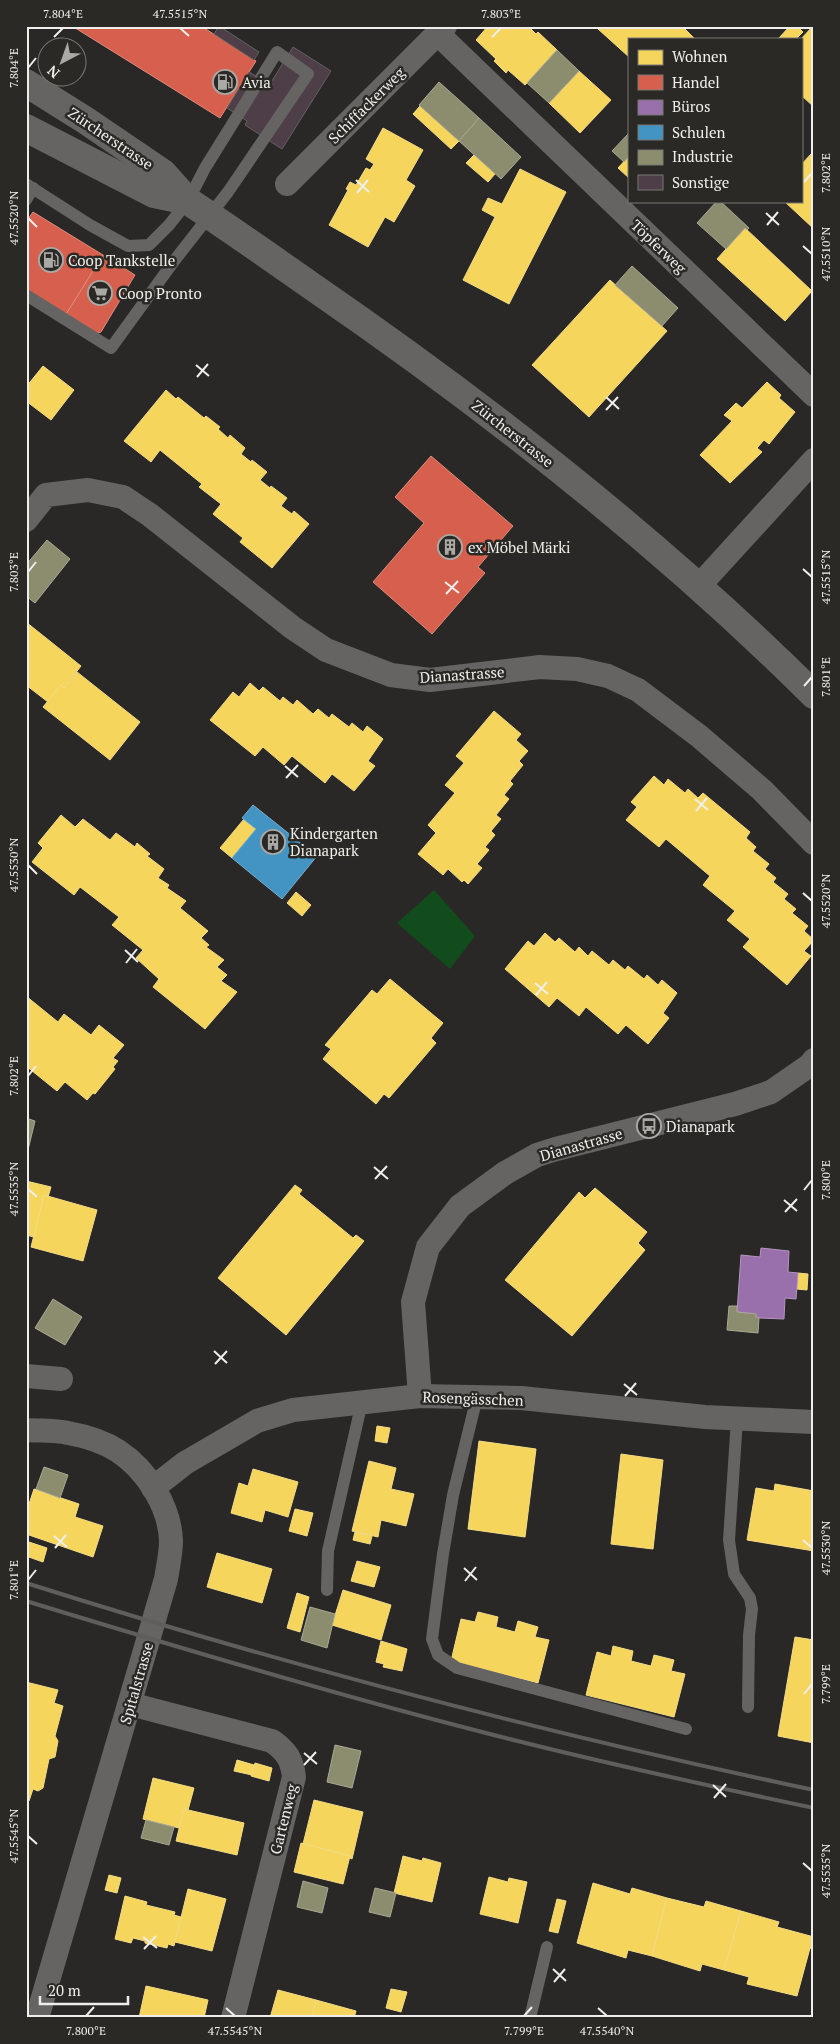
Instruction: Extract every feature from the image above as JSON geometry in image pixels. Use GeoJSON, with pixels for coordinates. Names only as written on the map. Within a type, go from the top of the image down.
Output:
{"type":"FeatureCollection","features":[{"type":"Feature","properties":{"kind":"main road","name":"Zürcherstrasse"},"geometry":{"type":"LineString","coordinates":[[26,83],[163,172],[188,201],[398,345],[498,420],[595,497],[770,652],[814,695]]}},
{"type":"Feature","properties":{"kind":"main road","name":"Zürcherstrasse"},"geometry":{"type":"LineString","coordinates":[[26,128],[154,194],[188,201]]}},
{"type":"Feature","properties":{"kind":"street","name":"Schiffackerweg"},"geometry":{"type":"LineString","coordinates":[[287,184],[442,30]]}},
{"type":"Feature","properties":{"kind":"street","name":"Töpferweg"},"geometry":{"type":"LineString","coordinates":[[442,30],[814,395]]}},
{"type":"Feature","properties":{"kind":"street"},"geometry":{"type":"LineString","coordinates":[[698,587],[814,460]]}},
{"type":"Feature","properties":{"kind":"street","name":"Dianastrasse"},"geometry":{"type":"LineString","coordinates":[[26,520],[46,495],[88,490],[123,497],[150,514],[293,628],[318,644],[355,662],[391,675],[430,680],[540,667],[578,669],[608,676],[638,690],[699,736],[762,790],[814,843]]}},
{"type":"Feature","properties":{"kind":"street","name":"Dianastrasse"},"geometry":{"type":"LineString","coordinates":[[420,1396],[414,1302],[428,1247],[460,1206],[505,1173],[537,1156],[556,1149],[735,1104],[771,1092],[810,1065],[814,1060]]}},
{"type":"Feature","properties":{"kind":"street"},"geometry":{"type":"LineString","coordinates":[[26,1376],[61,1379]]}},
{"type":"Feature","properties":{"kind":"street","name":"Rosengässchen"},"geometry":{"type":"LineString","coordinates":[[153,1488],[185,1463],[257,1421],[293,1410],[420,1396],[522,1398],[736,1419],[814,1422]]}},
{"type":"Feature","properties":{"kind":"street","name":"Spitalstrasse"},"geometry":{"type":"LineString","coordinates":[[26,1430],[67,1433],[98,1442],[118,1451],[140,1470],[153,1488],[166,1511],[171,1540],[166,1579],[37,2018]]}},
{"type":"Feature","properties":{"kind":"street","name":"Gartenweg"},"geometry":{"type":"LineString","coordinates":[[130,1704],[272,1741],[284,1750],[292,1762],[294,1777],[233,2018]]}},
{"type":"Feature","properties":{"kind":"lane"},"geometry":{"type":"LineString","coordinates":[[26,200],[30,186],[90,225],[128,246],[149,245],[169,225],[188,201],[205,168],[277,52],[308,74],[211,216],[174,261],[112,348],[26,296]]}},
{"type":"Feature","properties":{"kind":"lane"},"geometry":{"type":"LineString","coordinates":[[477,1397],[442,1554],[432,1639],[438,1655],[457,1668],[686,1729]]}},
{"type":"Feature","properties":{"kind":"lane"},"geometry":{"type":"LineString","coordinates":[[327,1590],[328,1552],[362,1402]]}},
{"type":"Feature","properties":{"kind":"lane"},"geometry":{"type":"LineString","coordinates":[[736,1419],[729,1540],[734,1574],[750,1598],[752,1610],[748,1708]]}},
{"type":"Feature","properties":{"kind":"lane"},"geometry":{"type":"LineString","coordinates":[[530,2018],[547,1947]]}},
{"type":"Feature","properties":{"kind":"green space"},"geometry":{"type":"Polygon","coordinates":[[[434,890],[475,936],[450,969],[397,923],[434,890]]]}},
{"type":"Feature","properties":{"kind":"building: Wohnen"},"geometry":{"type":"Polygon","coordinates":[[[488,26],[528,26],[536,34],[538,32],[557,50],[525,85],[508,70],[506,73],[494,61],[496,59],[476,40],[488,26]]]}},
{"type":"Feature","properties":{"kind":"building: Wohnen"},"geometry":{"type":"Polygon","coordinates":[[[601,26],[682,26],[694,38],[628,38],[628,56],[598,29],[601,26]]]}},
{"type":"Feature","properties":{"kind":"building: Wohnen"},"geometry":{"type":"Polygon","coordinates":[[[790,26],[797,26],[803,32],[797,38],[779,38],[790,26]]]}},
{"type":"Feature","properties":{"kind":"building: Wohnen"},"geometry":{"type":"Polygon","coordinates":[[[814,26],[814,107],[802,96],[802,38],[814,26]]]}},
{"type":"Feature","properties":{"kind":"building: Wohnen"},"geometry":{"type":"Polygon","coordinates":[[[579,71],[611,100],[580,133],[549,103],[579,71]]]}},
{"type":"Feature","properties":{"kind":"building: Wohnen"},"geometry":{"type":"Polygon","coordinates":[[[420,106],[459,141],[451,149],[413,114],[420,106]]]}},
{"type":"Feature","properties":{"kind":"building: Wohnen"},"geometry":{"type":"Polygon","coordinates":[[[383,128],[423,150],[406,180],[415,186],[394,222],[385,217],[368,247],[329,225],[348,190],[346,189],[350,182],[356,185],[366,168],[370,170],[374,164],[366,159],[383,128]]]}},
{"type":"Feature","properties":{"kind":"building: Wohnen"},"geometry":{"type":"Polygon","coordinates":[[[811,154],[814,157],[814,229],[785,202],[802,202],[802,164],[811,154]]]}},
{"type":"Feature","properties":{"kind":"building: Wohnen"},"geometry":{"type":"Polygon","coordinates":[[[474,155],[495,174],[488,182],[466,163],[474,155]]]}},
{"type":"Feature","properties":{"kind":"building: Wohnen"},"geometry":{"type":"Polygon","coordinates":[[[628,157],[628,177],[618,168],[628,157]]]}},
{"type":"Feature","properties":{"kind":"building: Wohnen"},"geometry":{"type":"Polygon","coordinates":[[[520,169],[566,192],[509,304],[463,280],[495,217],[482,210],[488,198],[502,204],[520,169]]]}},
{"type":"Feature","properties":{"kind":"building: Wohnen"},"geometry":{"type":"Polygon","coordinates":[[[745,228],[812,291],[785,321],[717,259],[745,228]]]}},
{"type":"Feature","properties":{"kind":"building: Wohnen"},"geometry":{"type":"Polygon","coordinates":[[[610,280],[667,331],[589,417],[532,365],[610,280]]]}},
{"type":"Feature","properties":{"kind":"building: Wohnen"},"geometry":{"type":"Polygon","coordinates":[[[43,366],[74,390],[51,420],[26,401],[26,387],[43,366]]]}},
{"type":"Feature","properties":{"kind":"building: Wohnen"},"geometry":{"type":"Polygon","coordinates":[[[767,382],[781,395],[779,398],[795,412],[769,444],[764,440],[757,448],[762,452],[730,483],[700,455],[732,421],[724,415],[736,403],[742,408],[767,382]]]}},
{"type":"Feature","properties":{"kind":"building: Wohnen"},"geometry":{"type":"Polygon","coordinates":[[[166,390],[204,418],[206,416],[220,427],[218,429],[228,438],[230,435],[245,448],[241,454],[267,472],[260,480],[287,498],[281,506],[292,514],[294,511],[309,524],[272,568],[240,542],[243,538],[213,514],[221,504],[199,487],[202,484],[160,450],[151,462],[124,441],[166,390]]]}},
{"type":"Feature","properties":{"kind":"building: Wohnen"},"geometry":{"type":"Polygon","coordinates":[[[26,622],[81,666],[64,688],[61,685],[48,702],[26,685],[26,622]]]}},
{"type":"Feature","properties":{"kind":"building: Wohnen"},"geometry":{"type":"Polygon","coordinates":[[[77,672],[140,722],[110,760],[43,707],[61,685],[64,688],[77,672]]]}},
{"type":"Feature","properties":{"kind":"building: Wohnen"},"geometry":{"type":"Polygon","coordinates":[[[250,683],[259,691],[263,687],[280,701],[283,697],[293,705],[297,700],[313,714],[318,709],[329,718],[332,714],[349,727],[352,723],[363,732],[367,726],[383,739],[368,761],[375,766],[354,791],[332,774],[325,783],[292,756],[284,765],[263,747],[255,756],[210,720],[233,692],[239,697],[250,683]]]}},
{"type":"Feature","properties":{"kind":"building: Wohnen"},"geometry":{"type":"Polygon","coordinates":[[[494,711],[521,734],[516,740],[528,751],[519,761],[523,765],[510,781],[513,784],[504,795],[509,799],[496,815],[501,819],[491,831],[495,835],[485,847],[489,850],[477,864],[482,868],[468,884],[464,880],[462,882],[448,869],[443,875],[418,854],[436,833],[428,825],[455,793],[445,785],[464,763],[456,756],[494,711]]]}},
{"type":"Feature","properties":{"kind":"building: Wohnen"},"geometry":{"type":"Polygon","coordinates":[[[654,776],[664,785],[668,779],[685,793],[688,789],[698,798],[703,793],[750,832],[746,838],[756,847],[753,851],[769,864],[765,869],[776,878],[773,882],[788,894],[784,899],[796,909],[792,913],[808,926],[804,931],[814,940],[804,951],[811,956],[787,985],[743,947],[750,939],[727,920],[735,911],[703,885],[710,876],[666,839],[659,847],[626,820],[637,807],[631,802],[654,776]]]}},
{"type":"Feature","properties":{"kind":"building: Wohnen"},"geometry":{"type":"Polygon","coordinates":[[[61,815],[75,827],[83,819],[110,840],[116,833],[135,847],[137,843],[150,854],[147,856],[164,869],[158,878],[169,885],[167,888],[186,901],[180,908],[208,931],[201,938],[209,945],[206,947],[224,960],[217,967],[227,975],[221,981],[237,992],[205,1029],[153,987],[159,979],[136,958],[143,950],[112,925],[119,917],[80,887],[74,895],[32,862],[43,848],[38,843],[61,815]]]}},
{"type":"Feature","properties":{"kind":"building: Wohnen"},"geometry":{"type":"Polygon","coordinates":[[[244,819],[256,829],[232,858],[220,848],[244,819]]]}},
{"type":"Feature","properties":{"kind":"building: Wohnen"},"geometry":{"type":"Polygon","coordinates":[[[296,892],[311,905],[302,916],[287,903],[296,892]]]}},
{"type":"Feature","properties":{"kind":"building: Wohnen"},"geometry":{"type":"Polygon","coordinates":[[[545,933],[555,942],[559,938],[575,952],[579,947],[588,956],[592,951],[609,965],[613,960],[625,970],[628,966],[644,979],[647,975],[658,985],[662,980],[677,993],[663,1013],[669,1018],[648,1044],[626,1025],[618,1034],[586,1007],[579,1016],[557,998],[549,1007],[505,969],[528,941],[534,946],[545,933]]]}},
{"type":"Feature","properties":{"kind":"building: Wohnen"},"geometry":{"type":"Polygon","coordinates":[[[390,979],[443,1023],[431,1038],[436,1043],[389,1098],[384,1094],[376,1104],[323,1059],[331,1049],[325,1045],[372,990],[377,994],[390,979]]]}},
{"type":"Feature","properties":{"kind":"building: Wohnen"},"geometry":{"type":"Polygon","coordinates":[[[26,996],[58,1022],[64,1014],[91,1035],[99,1025],[124,1045],[113,1058],[118,1061],[113,1067],[115,1069],[95,1094],[93,1093],[87,1100],[65,1082],[57,1091],[26,1066],[26,996]]]}},
{"type":"Feature","properties":{"kind":"building: Wohnen"},"geometry":{"type":"Polygon","coordinates":[[[26,1181],[51,1187],[48,1197],[44,1195],[34,1237],[26,1235],[26,1181]]]}},
{"type":"Feature","properties":{"kind":"building: Wohnen"},"geometry":{"type":"Polygon","coordinates":[[[295,1185],[302,1190],[299,1194],[353,1238],[356,1235],[364,1241],[286,1335],[218,1278],[295,1185]]]}},
{"type":"Feature","properties":{"kind":"building: Wohnen"},"geometry":{"type":"Polygon","coordinates":[[[595,1188],[647,1232],[638,1243],[645,1250],[572,1336],[505,1280],[579,1192],[585,1198],[595,1188]]]}},
{"type":"Feature","properties":{"kind":"building: Wohnen"},"geometry":{"type":"Polygon","coordinates":[[[44,1195],[97,1210],[83,1261],[31,1247],[44,1195]]]}},
{"type":"Feature","properties":{"kind":"building: Wohnen"},"geometry":{"type":"Polygon","coordinates":[[[798,1273],[808,1274],[807,1290],[797,1289],[798,1273]]]}},
{"type":"Feature","properties":{"kind":"building: Wohnen"},"geometry":{"type":"Polygon","coordinates":[[[377,1426],[390,1428],[387,1443],[375,1441],[377,1426]]]}},
{"type":"Feature","properties":{"kind":"building: Wohnen"},"geometry":{"type":"Polygon","coordinates":[[[479,1441],[536,1449],[525,1537],[468,1529],[479,1441]]]}},
{"type":"Feature","properties":{"kind":"building: Wohnen"},"geometry":{"type":"Polygon","coordinates":[[[621,1454],[663,1460],[653,1549],[611,1544],[621,1454]]]}},
{"type":"Feature","properties":{"kind":"building: Wohnen"},"geometry":{"type":"Polygon","coordinates":[[[369,1461],[396,1468],[391,1489],[414,1494],[406,1526],[381,1520],[378,1537],[352,1531],[369,1461]]]}},
{"type":"Feature","properties":{"kind":"building: Wohnen"},"geometry":{"type":"Polygon","coordinates":[[[253,1469],[298,1482],[288,1517],[265,1510],[262,1522],[231,1513],[239,1483],[248,1486],[253,1469]]]}},
{"type":"Feature","properties":{"kind":"building: Wohnen"},"geometry":{"type":"Polygon","coordinates":[[[775,1484],[814,1491],[814,1551],[747,1540],[756,1488],[774,1491],[775,1484]]]}},
{"type":"Feature","properties":{"kind":"building: Wohnen"},"geometry":{"type":"Polygon","coordinates":[[[34,1489],[79,1504],[75,1517],[103,1526],[93,1557],[26,1534],[26,1513],[34,1489]]]}},
{"type":"Feature","properties":{"kind":"building: Wohnen"},"geometry":{"type":"Polygon","coordinates":[[[295,1509],[313,1513],[307,1536],[289,1531],[295,1509]]]}},
{"type":"Feature","properties":{"kind":"building: Wohnen"},"geometry":{"type":"Polygon","coordinates":[[[355,1532],[372,1536],[370,1544],[353,1540],[355,1532]]]}},
{"type":"Feature","properties":{"kind":"building: Wohnen"},"geometry":{"type":"Polygon","coordinates":[[[26,1541],[47,1548],[43,1562],[26,1556],[26,1541]]]}},
{"type":"Feature","properties":{"kind":"building: Wohnen"},"geometry":{"type":"Polygon","coordinates":[[[217,1553],[272,1569],[262,1603],[207,1587],[217,1553]]]}},
{"type":"Feature","properties":{"kind":"building: Wohnen"},"geometry":{"type":"Polygon","coordinates":[[[357,1561],[380,1567],[374,1587],[351,1581],[357,1561]]]}},
{"type":"Feature","properties":{"kind":"building: Wohnen"},"geometry":{"type":"Polygon","coordinates":[[[343,1590],[391,1605],[381,1640],[332,1625],[343,1590]]]}},
{"type":"Feature","properties":{"kind":"building: Wohnen"},"geometry":{"type":"Polygon","coordinates":[[[297,1593],[309,1597],[300,1632],[287,1628],[297,1593]]]}},
{"type":"Feature","properties":{"kind":"building: Wohnen"},"geometry":{"type":"Polygon","coordinates":[[[478,1612],[498,1617],[496,1627],[515,1632],[518,1621],[538,1627],[535,1637],[549,1640],[538,1683],[451,1661],[461,1619],[475,1622],[478,1612]]]}},
{"type":"Feature","properties":{"kind":"building: Wohnen"},"geometry":{"type":"Polygon","coordinates":[[[795,1637],[814,1640],[814,1743],[778,1736],[795,1637]]]}},
{"type":"Feature","properties":{"kind":"building: Wohnen"},"geometry":{"type":"Polygon","coordinates":[[[381,1641],[407,1649],[402,1671],[383,1667],[384,1664],[376,1662],[381,1641]]]}},
{"type":"Feature","properties":{"kind":"building: Wohnen"},"geometry":{"type":"Polygon","coordinates":[[[613,1646],[633,1651],[631,1661],[651,1666],[654,1655],[674,1660],[671,1671],[685,1674],[674,1717],[586,1695],[597,1652],[611,1656],[613,1646]]]}},
{"type":"Feature","properties":{"kind":"building: Wohnen"},"geometry":{"type":"Polygon","coordinates":[[[26,1682],[58,1690],[54,1703],[63,1706],[55,1736],[58,1741],[55,1757],[49,1759],[43,1788],[38,1791],[33,1789],[29,1801],[26,1801],[26,1682]]]}},
{"type":"Feature","properties":{"kind":"building: Wohnen"},"geometry":{"type":"Polygon","coordinates":[[[237,1760],[254,1765],[252,1775],[234,1771],[237,1760]]]}},
{"type":"Feature","properties":{"kind":"building: Wohnen"},"geometry":{"type":"Polygon","coordinates":[[[255,1763],[272,1768],[269,1781],[251,1776],[255,1763]]]}},
{"type":"Feature","properties":{"kind":"building: Wohnen"},"geometry":{"type":"Polygon","coordinates":[[[153,1778],[194,1788],[188,1810],[184,1809],[179,1828],[143,1819],[153,1778]]]}},
{"type":"Feature","properties":{"kind":"building: Wohnen"},"geometry":{"type":"Polygon","coordinates":[[[314,1800],[363,1812],[352,1859],[350,1856],[303,1844],[314,1800]]]}},
{"type":"Feature","properties":{"kind":"building: Wohnen"},"geometry":{"type":"Polygon","coordinates":[[[184,1809],[244,1823],[237,1855],[176,1841],[184,1809]]]}},
{"type":"Feature","properties":{"kind":"building: Wohnen"},"geometry":{"type":"Polygon","coordinates":[[[301,1843],[350,1856],[343,1884],[294,1872],[301,1843]]]}},
{"type":"Feature","properties":{"kind":"building: Wohnen"},"geometry":{"type":"Polygon","coordinates":[[[403,1856],[422,1861],[423,1858],[441,1863],[432,1902],[394,1893],[403,1856]]]}},
{"type":"Feature","properties":{"kind":"building: Wohnen"},"geometry":{"type":"Polygon","coordinates":[[[109,1875],[121,1878],[117,1893],[105,1890],[109,1875]]]}},
{"type":"Feature","properties":{"kind":"building: Wohnen"},"geometry":{"type":"Polygon","coordinates":[[[489,1877],[508,1882],[509,1878],[527,1882],[518,1923],[480,1914],[489,1877]]]}},
{"type":"Feature","properties":{"kind":"building: Wohnen"},"geometry":{"type":"Polygon","coordinates":[[[593,1883],[630,1894],[632,1888],[667,1898],[652,1956],[628,1950],[626,1958],[577,1943],[593,1883]]]}},
{"type":"Feature","properties":{"kind":"building: Wohnen"},"geometry":{"type":"Polygon","coordinates":[[[188,1889],[226,1899],[212,1951],[175,1942],[188,1889]]]}},
{"type":"Feature","properties":{"kind":"building: Wohnen"},"geometry":{"type":"Polygon","coordinates":[[[125,1896],[147,1902],[146,1905],[175,1912],[174,1915],[181,1917],[174,1946],[168,1944],[167,1948],[133,1938],[131,1943],[115,1939],[125,1896]]]}},
{"type":"Feature","properties":{"kind":"building: Wohnen"},"geometry":{"type":"Polygon","coordinates":[[[667,1898],[704,1907],[706,1901],[741,1911],[724,1970],[702,1964],[700,1971],[652,1956],[667,1898]]]}},
{"type":"Feature","properties":{"kind":"building: Wohnen"},"geometry":{"type":"Polygon","coordinates":[[[557,1899],[566,1901],[558,1933],[549,1931],[557,1899]]]}},
{"type":"Feature","properties":{"kind":"building: Wohnen"},"geometry":{"type":"Polygon","coordinates":[[[741,1911],[779,1922],[777,1927],[814,1937],[814,1950],[810,1948],[797,1996],[747,1984],[749,1977],[724,1970],[741,1911]]]}},
{"type":"Feature","properties":{"kind":"building: Wohnen"},"geometry":{"type":"Polygon","coordinates":[[[146,1986],[208,2000],[204,2018],[195,2016],[194,2018],[139,2018],[146,1986]]]}},
{"type":"Feature","properties":{"kind":"building: Wohnen"},"geometry":{"type":"Polygon","coordinates":[[[391,1989],[407,1992],[401,2012],[386,2008],[391,1989]]]}},
{"type":"Feature","properties":{"kind":"building: Wohnen"},"geometry":{"type":"Polygon","coordinates":[[[278,1990],[316,2000],[312,2018],[270,2018],[278,1990]]]}},
{"type":"Feature","properties":{"kind":"building: Wohnen"},"geometry":{"type":"Polygon","coordinates":[[[316,2000],[356,2011],[354,2018],[312,2018],[316,2000]]]}},
{"type":"Feature","properties":{"kind":"building: Handel"},"geometry":{"type":"Polygon","coordinates":[[[72,26],[201,26],[256,61],[220,118],[72,26]]]}},
{"type":"Feature","properties":{"kind":"building: Handel"},"geometry":{"type":"Polygon","coordinates":[[[33,212],[103,255],[65,316],[26,292],[26,222],[33,212]]]}},
{"type":"Feature","properties":{"kind":"building: Handel"},"geometry":{"type":"Polygon","coordinates":[[[103,255],[135,275],[101,332],[94,334],[65,316],[103,255]]]}},
{"type":"Feature","properties":{"kind":"building: Handel","name":"ex Möbel Märki"},"geometry":{"type":"Polygon","coordinates":[[[431,456],[513,526],[478,567],[485,573],[432,634],[373,582],[424,523],[395,497],[431,456]]]}},
{"type":"Feature","properties":{"kind":"building: Büros"},"geometry":{"type":"Polygon","coordinates":[[[761,1248],[789,1251],[788,1272],[798,1273],[796,1299],[785,1298],[784,1319],[759,1318],[756,1317],[756,1314],[737,1312],[741,1255],[760,1257],[761,1248]]]}},
{"type":"Feature","properties":{"kind":"building: Schulen","name":"Kindergarten Dianapark"},"geometry":{"type":"Polygon","coordinates":[[[253,805],[317,856],[282,899],[232,858],[256,829],[242,818],[253,805]]]}},
{"type":"Feature","properties":{"kind":"building: Industrie"},"geometry":{"type":"Polygon","coordinates":[[[557,50],[579,71],[549,103],[527,83],[557,50]]]}},
{"type":"Feature","properties":{"kind":"building: Industrie"},"geometry":{"type":"Polygon","coordinates":[[[439,82],[479,118],[459,141],[419,105],[439,82]]]}},
{"type":"Feature","properties":{"kind":"building: Industrie"},"geometry":{"type":"Polygon","coordinates":[[[479,118],[521,157],[501,179],[459,141],[479,118]]]}},
{"type":"Feature","properties":{"kind":"building: Industrie"},"geometry":{"type":"Polygon","coordinates":[[[628,134],[628,157],[624,162],[612,151],[628,134]]]}},
{"type":"Feature","properties":{"kind":"building: Industrie"},"geometry":{"type":"Polygon","coordinates":[[[716,202],[721,202],[749,228],[747,230],[745,228],[726,249],[697,223],[716,202]]]}},
{"type":"Feature","properties":{"kind":"building: Industrie"},"geometry":{"type":"Polygon","coordinates":[[[632,266],[678,308],[662,326],[615,285],[632,266]]]}},
{"type":"Feature","properties":{"kind":"building: Industrie"},"geometry":{"type":"Polygon","coordinates":[[[47,540],[70,559],[35,603],[26,596],[26,565],[47,540]]]}},
{"type":"Feature","properties":{"kind":"building: Industrie"},"geometry":{"type":"Polygon","coordinates":[[[26,1118],[35,1121],[28,1150],[26,1150],[26,1118]]]}},
{"type":"Feature","properties":{"kind":"building: Industrie"},"geometry":{"type":"Polygon","coordinates":[[[53,1299],[82,1317],[65,1345],[35,1328],[53,1299]]]}},
{"type":"Feature","properties":{"kind":"building: Industrie"},"geometry":{"type":"Polygon","coordinates":[[[729,1306],[737,1306],[737,1312],[756,1314],[756,1317],[759,1318],[758,1333],[727,1330],[729,1306]]]}},
{"type":"Feature","properties":{"kind":"building: Industrie"},"geometry":{"type":"Polygon","coordinates":[[[44,1467],[68,1475],[60,1498],[36,1489],[44,1467]]]}},
{"type":"Feature","properties":{"kind":"building: Industrie"},"geometry":{"type":"Polygon","coordinates":[[[310,1607],[335,1614],[327,1648],[301,1640],[310,1607]]]}},
{"type":"Feature","properties":{"kind":"building: Industrie"},"geometry":{"type":"Polygon","coordinates":[[[335,1745],[361,1751],[352,1788],[327,1782],[335,1745]]]}},
{"type":"Feature","properties":{"kind":"building: Industrie"},"geometry":{"type":"Polygon","coordinates":[[[146,1820],[174,1827],[169,1845],[141,1838],[146,1820]]]}},
{"type":"Feature","properties":{"kind":"building: Industrie"},"geometry":{"type":"Polygon","coordinates":[[[303,1881],[328,1888],[322,1913],[297,1907],[303,1881]]]}},
{"type":"Feature","properties":{"kind":"building: Industrie"},"geometry":{"type":"Polygon","coordinates":[[[375,1888],[396,1893],[390,1917],[369,1912],[375,1888]]]}},
{"type":"Feature","properties":{"kind":"building: Sonstige"},"geometry":{"type":"Polygon","coordinates":[[[219,26],[259,52],[254,60],[214,34],[219,26]]]}},
{"type":"Feature","properties":{"kind":"building: Sonstige"},"geometry":{"type":"Polygon","coordinates":[[[293,47],[331,71],[282,149],[245,125],[247,121],[227,108],[249,72],[270,84],[293,47]]]}},
{"type":"Feature","properties":{"kind":"railway"},"geometry":{"type":"LineString","coordinates":[[26,1583],[221,1642],[417,1696],[615,1746],[814,1790]]}},
{"type":"Feature","properties":{"kind":"railway"},"geometry":{"type":"LineString","coordinates":[[26,1601],[242,1666],[459,1726],[636,1769],[814,1808]]}},
{"type":"Feature","properties":{"kind":"place","name":"Avia"},"geometry":{"type":"Point","coordinates":[225,82]}},
{"type":"Feature","properties":{"kind":"place","name":"Coop Tankstelle"},"geometry":{"type":"Point","coordinates":[51,260]}},
{"type":"Feature","properties":{"kind":"place","name":"Coop Pronto"},"geometry":{"type":"Point","coordinates":[100,293]}},
{"type":"Feature","properties":{"kind":"place","name":"ex Möbel Märki"},"geometry":{"type":"Point","coordinates":[450,547]}},
{"type":"Feature","properties":{"kind":"place","name":"Kindergarten Dianapark"},"geometry":{"type":"Point","coordinates":[273,842]}},
{"type":"Feature","properties":{"kind":"place","name":"Dianapark"},"geometry":{"type":"Point","coordinates":[649,1126]}}]}
